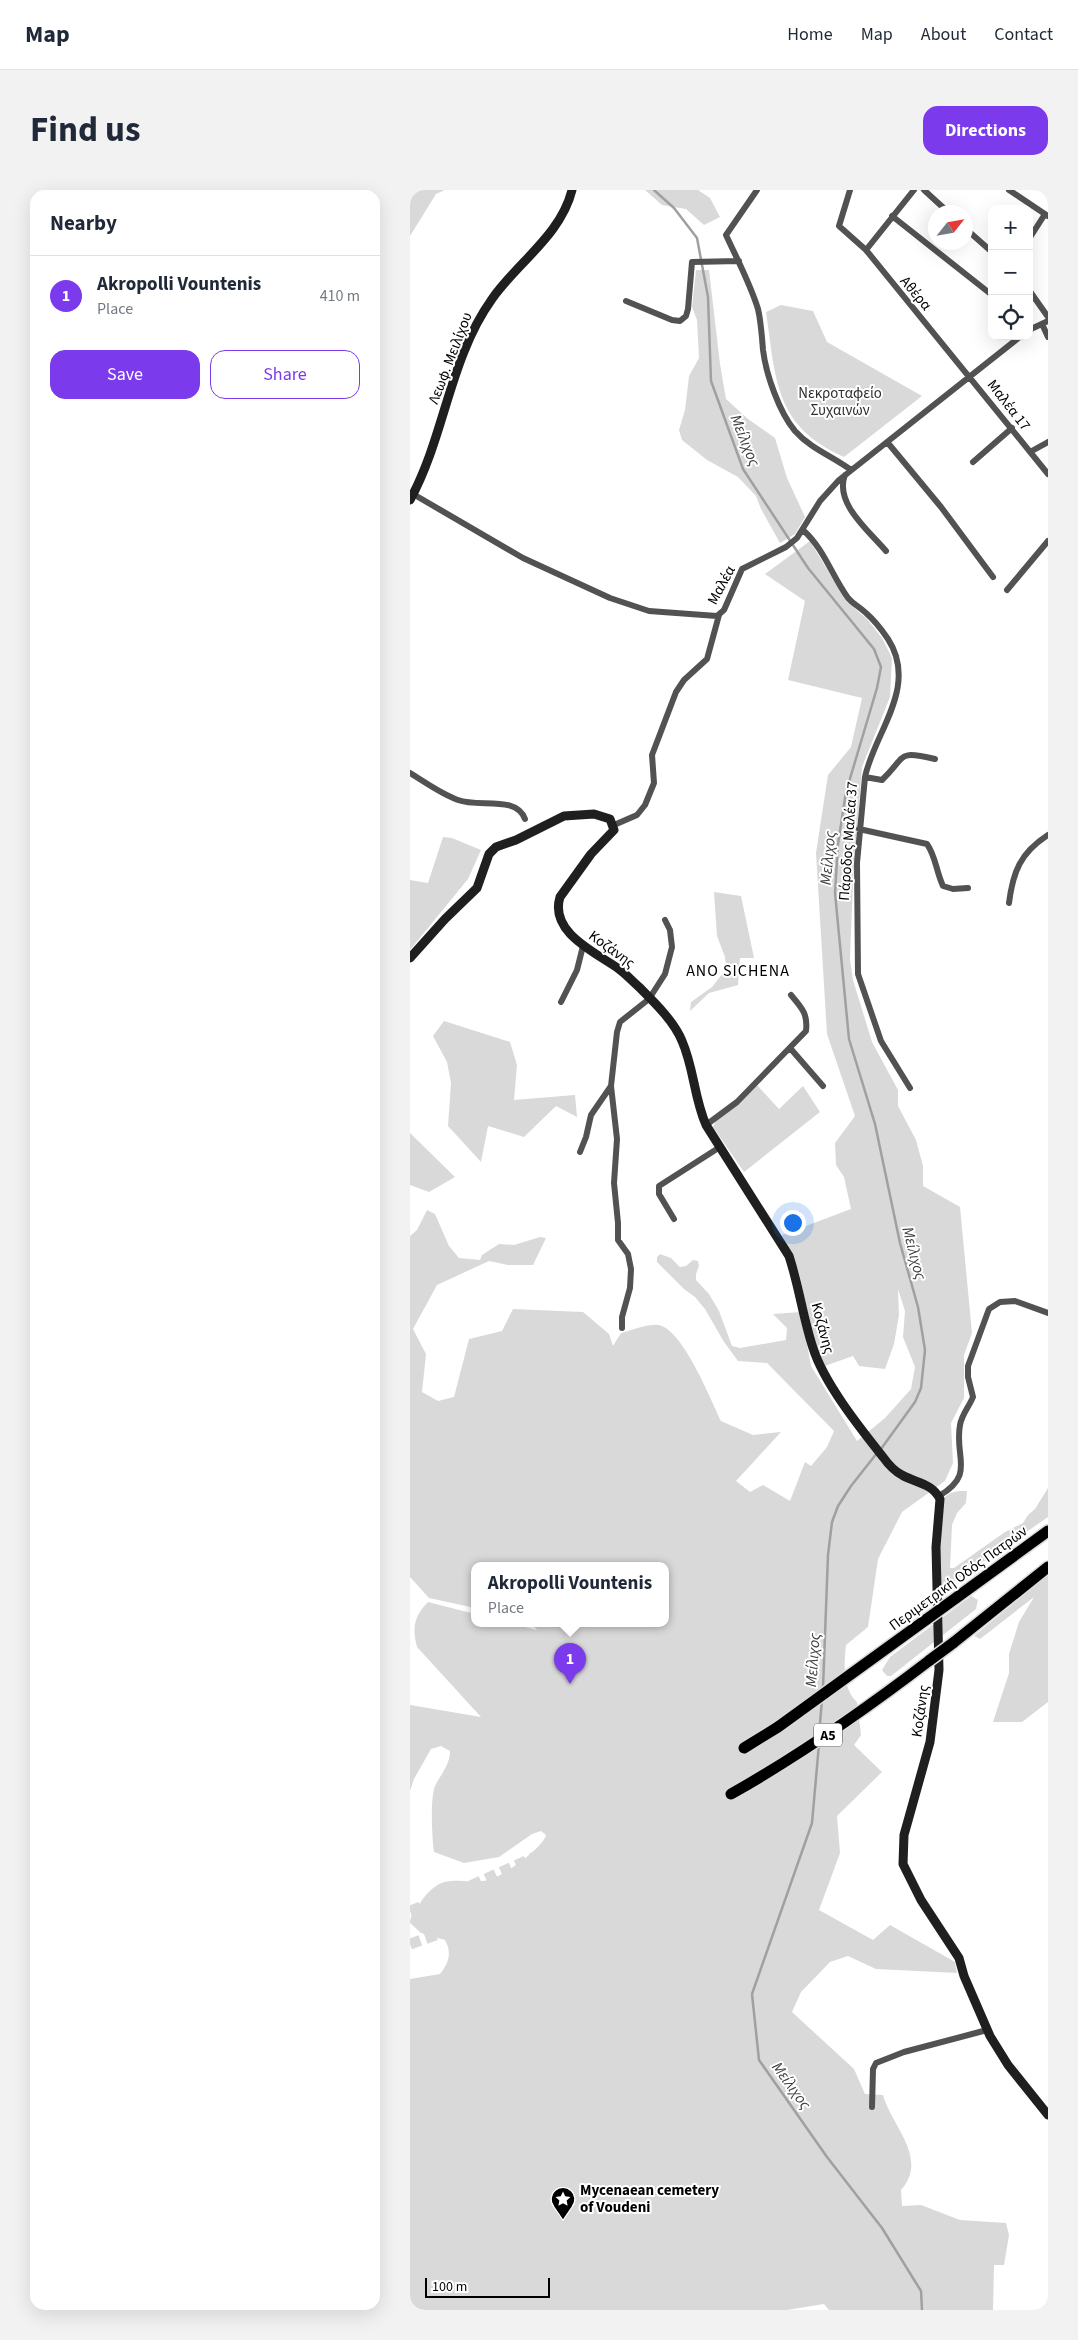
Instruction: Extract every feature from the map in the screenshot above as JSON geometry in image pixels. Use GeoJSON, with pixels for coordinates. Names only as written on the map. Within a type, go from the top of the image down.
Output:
{"type":"FeatureCollection","features":[{"type":"Feature","properties":{"kind":"highway","name":"Περιμετρική Οδός Πατρών"},"geometry":{"type":"LineString","coordinates":[[744,1748],[1048,1531]]}},
{"type":"Feature","properties":{"kind":"highway","name":"Α5"},"geometry":{"type":"LineString","coordinates":[[731,1794],[848,1722],[953,1643],[1048,1567]]}},
{"type":"Feature","properties":{"kind":"street","name":"Λεωφ. Μειλίχου"},"geometry":{"type":"LineString","coordinates":[[412,497],[432,454],[450,387],[477,323],[506,280],[557,223],[567,206],[572,190]]}},
{"type":"Feature","properties":{"kind":"street"},"geometry":{"type":"LineString","coordinates":[[757,190],[726,234],[739,261],[758,310],[764,357],[770,379],[788,420],[809,445],[848,473],[842,488],[846,502],[886,550]]}},
{"type":"Feature","properties":{"kind":"street","name":"Αθέρα"},"geometry":{"type":"LineString","coordinates":[[850,190],[839,223],[841,228],[866,250],[952,357],[970,376]]}},
{"type":"Feature","properties":{"kind":"street"},"geometry":{"type":"LineString","coordinates":[[866,250],[914,190]]}},
{"type":"Feature","properties":{"kind":"street"},"geometry":{"type":"LineString","coordinates":[[924,190],[940,205]]}},
{"type":"Feature","properties":{"kind":"street"},"geometry":{"type":"LineString","coordinates":[[1009,190],[1046,215],[1033,234]]}},
{"type":"Feature","properties":{"kind":"street"},"geometry":{"type":"LineString","coordinates":[[892,216],[988,289]]}},
{"type":"Feature","properties":{"kind":"street"},"geometry":{"type":"LineString","coordinates":[[973,235],[990,250]]}},
{"type":"Feature","properties":{"kind":"street"},"geometry":{"type":"LineString","coordinates":[[626,302],[672,320],[682,320],[688,309],[692,262],[739,261]]}},
{"type":"Feature","properties":{"kind":"street"},"geometry":{"type":"LineString","coordinates":[[1033,295],[1048,317]]}},
{"type":"Feature","properties":{"kind":"street"},"geometry":{"type":"LineString","coordinates":[[1033,328],[1045,323],[1048,337]]}},
{"type":"Feature","properties":{"kind":"street","name":"Μαλέα"},"geometry":{"type":"LineString","coordinates":[[412,497],[523,558],[610,598],[649,611],[704,616],[719,615],[724,610],[742,568],[796,540],[804,531],[824,496],[848,473],[1016,340]]}},
{"type":"Feature","properties":{"kind":"street","name":"Μαλέα 17"},"geometry":{"type":"LineString","coordinates":[[970,376],[1048,474]]}},
{"type":"Feature","properties":{"kind":"street"},"geometry":{"type":"LineString","coordinates":[[974,462],[1012,428]]}},
{"type":"Feature","properties":{"kind":"street"},"geometry":{"type":"LineString","coordinates":[[1030,452],[1048,442]]}},
{"type":"Feature","properties":{"kind":"street"},"geometry":{"type":"LineString","coordinates":[[888,443],[993,577]]}},
{"type":"Feature","properties":{"kind":"street","name":"Πάροδος Μαλέα 37"},"geometry":{"type":"LineString","coordinates":[[804,531],[819,549],[851,602],[865,612],[887,638],[896,657],[897,686],[894,703],[886,727],[868,765],[865,777],[859,829],[856,892],[858,974],[881,1041],[910,1088]]}},
{"type":"Feature","properties":{"kind":"street"},"geometry":{"type":"LineString","coordinates":[[1007,590],[1048,541]]}},
{"type":"Feature","properties":{"kind":"street"},"geometry":{"type":"LineString","coordinates":[[410,958],[477,888],[489,854],[496,847],[516,840],[567,816],[598,814],[610,819],[614,824],[637,815],[645,805],[654,783],[651,758],[676,692],[684,680],[707,658],[719,615]]}},
{"type":"Feature","properties":{"kind":"street"},"geometry":{"type":"LineString","coordinates":[[865,777],[882,780],[902,757],[908,754],[935,759]]}},
{"type":"Feature","properties":{"kind":"street"},"geometry":{"type":"LineString","coordinates":[[410,773],[457,800],[470,804],[509,804],[517,807],[525,819]]}},
{"type":"Feature","properties":{"kind":"street","name":"Κοζάνης"},"geometry":{"type":"LineString","coordinates":[[614,824],[613,832],[574,875],[559,900],[561,919],[583,946],[621,970],[650,999],[682,1039],[698,1108],[706,1125],[789,1256],[812,1347],[819,1364],[868,1438],[893,1469],[928,1486],[938,1496],[941,1507],[936,1547],[939,1670],[930,1742],[904,1835],[902,1856],[908,1878],[959,1958],[964,1976],[987,2030],[1008,2065],[1048,2115]]}},
{"type":"Feature","properties":{"kind":"street"},"geometry":{"type":"LineString","coordinates":[[859,829],[927,844],[934,854],[938,875],[943,886],[953,889],[968,888]]}},
{"type":"Feature","properties":{"kind":"street"},"geometry":{"type":"LineString","coordinates":[[1009,903],[1013,878],[1022,858],[1048,835]]}},
{"type":"Feature","properties":{"kind":"street"},"geometry":{"type":"LineString","coordinates":[[622,1328],[622,1313],[630,1288],[631,1268],[628,1254],[618,1240],[614,1178],[617,1131],[612,1086],[617,1032],[620,1022],[650,999],[666,974],[671,957],[672,939],[665,920]]}},
{"type":"Feature","properties":{"kind":"street"},"geometry":{"type":"LineString","coordinates":[[561,1002],[577,970],[583,946]]}},
{"type":"Feature","properties":{"kind":"street"},"geometry":{"type":"LineString","coordinates":[[706,1125],[737,1102],[806,1031],[807,1020],[804,1011],[791,995]]}},
{"type":"Feature","properties":{"kind":"street"},"geometry":{"type":"LineString","coordinates":[[790,1048],[823,1086]]}},
{"type":"Feature","properties":{"kind":"street"},"geometry":{"type":"LineString","coordinates":[[580,1152],[591,1115],[612,1086]]}},
{"type":"Feature","properties":{"kind":"street"},"geometry":{"type":"LineString","coordinates":[[674,1219],[658,1194],[659,1186],[720,1147]]}},
{"type":"Feature","properties":{"kind":"street"},"geometry":{"type":"LineString","coordinates":[[938,1496],[950,1489],[957,1481],[962,1470],[960,1425],[973,1397],[968,1377],[968,1366],[986,1312],[995,1304],[1009,1301],[1026,1304],[1048,1313]]}},
{"type":"Feature","properties":{"kind":"street"},"geometry":{"type":"LineString","coordinates":[[872,2107],[873,2070],[876,2063],[904,2052],[987,2030]]}},
{"type":"Feature","properties":{"kind":"green space"},"geometry":{"type":"Polygon","coordinates":[[[410,190],[445,190],[436,194],[410,236],[410,190]]]}},
{"type":"Feature","properties":{"kind":"green space"},"geometry":{"type":"Polygon","coordinates":[[[645,190],[698,190],[710,198],[720,217],[704,225],[686,209],[662,205],[645,190]]]}},
{"type":"Feature","properties":{"kind":"green space"},"geometry":{"type":"Polygon","coordinates":[[[696,270],[709,270],[726,399],[748,419],[775,438],[787,478],[805,517],[795,534],[780,543],[756,496],[738,477],[707,460],[682,440],[679,430],[685,410],[689,376],[699,358],[697,320],[692,307],[696,270]]]}},
{"type":"Feature","properties":{"kind":"green space","name":"Νεκροταφείο Συχαινών"},"geometry":{"type":"Polygon","coordinates":[[[781,305],[813,311],[827,342],[922,396],[844,457],[821,445],[804,431],[791,415],[782,398],[773,359],[766,312],[781,305]]]}},
{"type":"Feature","properties":{"kind":"green space"},"geometry":{"type":"Polygon","coordinates":[[[810,541],[846,601],[867,619],[882,638],[892,658],[890,697],[862,767],[853,881],[850,960],[853,980],[872,1042],[898,1090],[898,1106],[916,1140],[923,1166],[923,1186],[960,1207],[972,1333],[964,1355],[964,1398],[951,1423],[953,1463],[945,1481],[902,1512],[878,1559],[868,1627],[846,1645],[846,1683],[857,1702],[861,1735],[854,1745],[882,1772],[837,1816],[840,1853],[819,1910],[873,1940],[890,1925],[955,1962],[957,1973],[876,1969],[848,1956],[830,1962],[801,1992],[792,2012],[854,2069],[865,2094],[883,2095],[910,2154],[909,2178],[901,2190],[902,2206],[921,2205],[960,2220],[1006,2223],[1009,2235],[1004,2265],[994,2265],[993,2310],[829,2310],[824,2304],[787,2310],[410,2310],[410,1979],[440,1974],[446,1966],[449,1953],[445,1940],[421,1933],[410,1923],[411,1917],[420,1903],[436,1886],[444,1882],[478,1881],[495,1878],[530,1854],[538,1847],[546,1835],[541,1831],[532,1834],[499,1857],[464,1863],[434,1852],[433,1792],[447,1765],[450,1751],[441,1746],[431,1749],[414,1779],[410,1791],[410,1705],[481,1717],[417,1647],[415,1623],[417,1617],[428,1602],[471,1613],[471,1627],[525,1627],[537,1630],[534,1627],[669,1627],[669,1562],[471,1562],[471,1607],[429,1598],[410,1577],[410,1236],[417,1230],[427,1210],[435,1214],[449,1246],[459,1258],[480,1260],[482,1255],[499,1244],[514,1245],[540,1237],[546,1238],[533,1265],[508,1265],[489,1261],[437,1285],[413,1329],[426,1354],[422,1392],[438,1401],[454,1397],[469,1339],[502,1331],[513,1309],[583,1312],[609,1334],[613,1346],[621,1333],[645,1326],[659,1325],[668,1330],[687,1352],[721,1421],[753,1435],[781,1432],[736,1481],[750,1492],[763,1485],[790,1501],[805,1462],[811,1466],[827,1447],[834,1431],[767,1363],[738,1361],[724,1342],[705,1309],[695,1297],[684,1289],[657,1262],[657,1257],[660,1254],[671,1258],[680,1267],[686,1266],[693,1260],[698,1261],[699,1266],[696,1280],[709,1294],[719,1311],[732,1346],[740,1348],[786,1340],[787,1328],[773,1314],[801,1312],[811,1366],[857,1441],[885,1418],[911,1389],[915,1367],[903,1337],[905,1311],[898,1289],[899,1315],[894,1344],[885,1369],[859,1366],[853,1356],[822,1367],[818,1358],[799,1273],[782,1235],[851,1209],[844,1177],[836,1165],[835,1143],[855,1116],[827,1034],[816,853],[828,775],[851,747],[862,698],[788,680],[805,601],[765,574],[810,541]]]}},
{"type":"Feature","properties":{"kind":"green space"},"geometry":{"type":"Polygon","coordinates":[[[443,837],[452,838],[481,850],[468,879],[410,950],[410,880],[428,883],[443,837]]]}},
{"type":"Feature","properties":{"kind":"green space"},"geometry":{"type":"Polygon","coordinates":[[[714,892],[741,896],[754,958],[740,958],[738,985],[709,993],[690,1011],[691,1002],[712,987],[726,969],[725,957],[717,936],[714,892]]]}},
{"type":"Feature","properties":{"kind":"green space"},"geometry":{"type":"Polygon","coordinates":[[[444,1021],[510,1042],[517,1065],[514,1100],[575,1095],[577,1117],[556,1106],[524,1137],[488,1126],[481,1162],[448,1126],[451,1083],[447,1062],[433,1036],[444,1021]]]}},
{"type":"Feature","properties":{"kind":"green space"},"geometry":{"type":"Polygon","coordinates":[[[757,1085],[779,1109],[803,1086],[820,1112],[744,1172],[713,1127],[716,1121],[757,1085]]]}},
{"type":"Feature","properties":{"kind":"green space"},"geometry":{"type":"Polygon","coordinates":[[[410,1133],[455,1177],[429,1192],[410,1185],[410,1133]]]}},
{"type":"Feature","properties":{"kind":"green space"},"geometry":{"type":"Polygon","coordinates":[[[1048,1488],[1048,1517],[941,1591],[939,1545],[944,1498],[954,1492],[967,1491],[966,1503],[957,1513],[952,1525],[950,1568],[954,1568],[1005,1532],[1023,1523],[1035,1509],[1048,1488]]]}},
{"type":"Feature","properties":{"kind":"green space"},"geometry":{"type":"Polygon","coordinates":[[[1048,1575],[1048,1702],[1022,1722],[993,1722],[1009,1673],[1009,1654],[1019,1622],[1034,1597],[980,1639],[974,1636],[1048,1575]]]}},
{"type":"Feature","properties":{"kind":"green space"},"geometry":{"type":"Polygon","coordinates":[[[971,1596],[978,1600],[976,1609],[891,1676],[887,1676],[882,1670],[890,1657],[971,1596]]]}},
{"type":"Feature","properties":{"kind":"waterway","name":"Μείλιχος"},"geometry":{"type":"LineString","coordinates":[[654,190],[674,208],[697,238],[708,297],[711,381],[743,469],[808,568],[874,649],[881,667],[877,688],[846,792],[838,844],[835,893],[849,1039],[875,1124],[900,1243],[918,1307],[925,1350],[921,1388],[915,1402],[881,1449]]}},
{"type":"Feature","properties":{"kind":"waterway","name":"Μείλιχος"},"geometry":{"type":"LineString","coordinates":[[823,1688],[828,1555],[832,1522],[838,1506],[851,1486],[877,1453]]}},
{"type":"Feature","properties":{"kind":"waterway","name":"Μείλιχος"},"geometry":{"type":"LineString","coordinates":[[819,1736],[822,1699]]}},
{"type":"Feature","properties":{"kind":"waterway","name":"Μείλιχος"},"geometry":{"type":"LineString","coordinates":[[819,1744],[812,1823],[752,1994],[759,2060],[827,2157],[882,2228],[921,2291],[922,2310]]}},
{"type":"Feature","properties":{"kind":"tunnel"},"geometry":{"type":"LineString","coordinates":[[410,1911],[437,1901],[626,1816],[744,1748]]}},
{"type":"Feature","properties":{"kind":"tunnel"},"geometry":{"type":"LineString","coordinates":[[410,1944],[481,1919],[557,1886],[731,1794]]}},
{"type":"Feature","properties":{"kind":"place","name":"Akropolli Vountenis"},"geometry":{"type":"Point","coordinates":[570,1684]}},
{"type":"Feature","properties":{"kind":"place","name":"Mycenaean cemetery of Voudeni"},"geometry":{"type":"Point","coordinates":[563,2220]}},
{"type":"Feature","properties":{"kind":"district","name":"ANO SICHENA"},"geometry":{"type":"Point","coordinates":[738,970]}}]}
